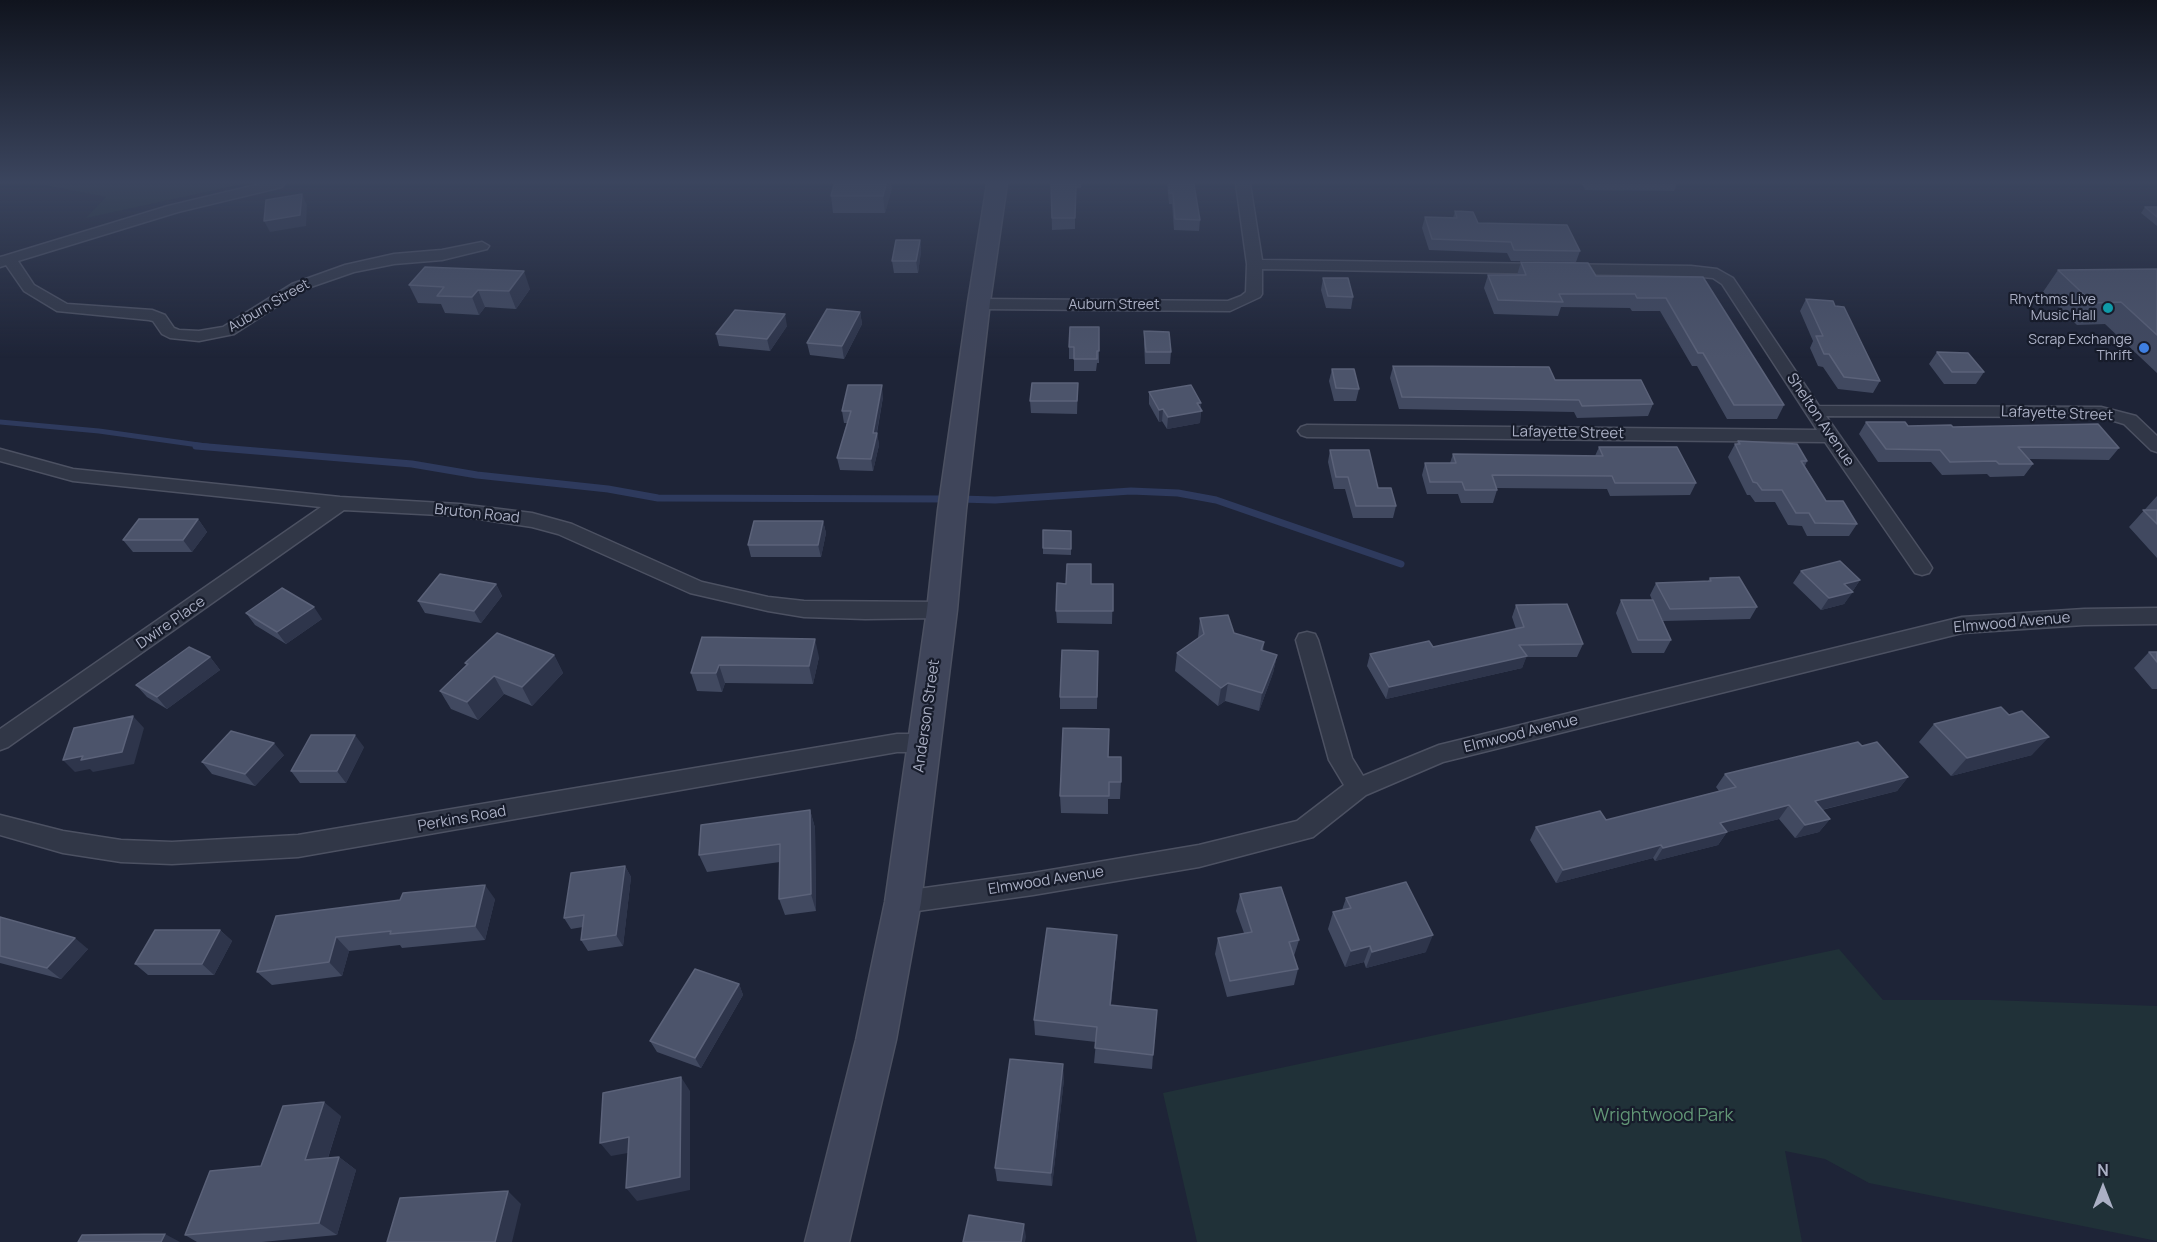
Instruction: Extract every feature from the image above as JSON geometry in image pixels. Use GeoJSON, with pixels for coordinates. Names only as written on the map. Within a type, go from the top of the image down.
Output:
{"type":"FeatureCollection","features":[{"type":"Feature","properties":{"kind":"street"},"geometry":{"type":"LineString","coordinates":[[4,260],[63,242]]}},
{"type":"Feature","properties":{"kind":"street","name":"Anderson Street"},"geometry":{"type":"LineString","coordinates":[[827,1242],[876,1040],[903,902],[988,242]]}},
{"type":"Feature","properties":{"kind":"street"},"geometry":{"type":"LineString","coordinates":[[1251,242],[1255,264]]}},
{"type":"Feature","properties":{"kind":"street","name":"Auburn Street"},"geometry":{"type":"LineString","coordinates":[[4,260],[29,288],[53,304],[73,310],[152,315],[159,318],[168,331],[199,336],[228,331],[297,287],[350,268],[387,260],[442,255],[482,246]]}},
{"type":"Feature","properties":{"kind":"street","name":"Auburn Street"},"geometry":{"type":"LineString","coordinates":[[979,304],[1230,306],[1254,294],[1255,264]]}},
{"type":"Feature","properties":{"kind":"street","name":"Shelton Avenue"},"geometry":{"type":"LineString","coordinates":[[1255,264],[1690,271],[1717,274],[1728,281],[1813,411],[1922,568]]}},
{"type":"Feature","properties":{"kind":"street","name":"Lafayette Street"},"geometry":{"type":"LineString","coordinates":[[1813,411],[2101,412],[2121,416],[2137,426],[2157,446]]}},
{"type":"Feature","properties":{"kind":"street","name":"Lafayette Street"},"geometry":{"type":"LineString","coordinates":[[1307,431],[1830,436]]}},
{"type":"Feature","properties":{"kind":"street","name":"Bruton Road"},"geometry":{"type":"LineString","coordinates":[[0,455],[73,475],[340,503],[459,510],[532,520],[565,529],[697,588],[768,604],[804,609],[942,610]]}},
{"type":"Feature","properties":{"kind":"street","name":"Dwire Place"},"geometry":{"type":"LineString","coordinates":[[0,741],[340,503]]}},
{"type":"Feature","properties":{"kind":"street","name":"Elmwood Avenue"},"geometry":{"type":"LineString","coordinates":[[903,902],[1199,856],[1304,830],[1358,788],[1439,754],[1962,625],[2084,617],[2157,616]]}},
{"type":"Feature","properties":{"kind":"street"},"geometry":{"type":"LineString","coordinates":[[1307,640],[1341,760],[1358,788]]}},
{"type":"Feature","properties":{"kind":"street","name":"Perkins Road"},"geometry":{"type":"LineString","coordinates":[[0,825],[63,842],[121,851],[172,853],[298,846],[897,743],[923,743]]}},
{"type":"Feature","properties":{"kind":"green space","name":"Wrightwood Park"},"geometry":{"type":"Polygon","coordinates":[[[1839,949],[1883,1000],[1991,1000],[2157,1006],[2157,1241],[1869,1183],[1825,1159],[1785,1151],[1802,1242],[1197,1242],[1163,1093],[1839,949]]]}},
{"type":"Feature","properties":{"kind":"building"},"geometry":{"type":"Polygon","coordinates":[[[896,242],[920,242],[916,261],[892,261],[896,242]]]}},
{"type":"Feature","properties":{"kind":"building"},"geometry":{"type":"Polygon","coordinates":[[[1511,242],[1575,242],[1580,251],[1514,250],[1511,242]]]}},
{"type":"Feature","properties":{"kind":"building"},"geometry":{"type":"Polygon","coordinates":[[[1521,262],[1588,263],[1596,276],[1703,277],[1784,405],[1734,405],[1703,353],[1698,353],[1666,298],[1637,298],[1635,294],[1559,294],[1563,302],[1498,300],[1488,275],[1526,275],[1521,262]]]}},
{"type":"Feature","properties":{"kind":"building"},"geometry":{"type":"Polygon","coordinates":[[[425,267],[524,271],[509,291],[478,290],[472,297],[437,296],[444,287],[409,285],[425,267]]]}},
{"type":"Feature","properties":{"kind":"building"},"geometry":{"type":"Polygon","coordinates":[[[2157,269],[2157,335],[2121,302],[2093,303],[2058,270],[2157,269]]]}},
{"type":"Feature","properties":{"kind":"building"},"geometry":{"type":"Polygon","coordinates":[[[1323,278],[1348,278],[1353,297],[1328,296],[1323,278]]]}},
{"type":"Feature","properties":{"kind":"building"},"geometry":{"type":"Polygon","coordinates":[[[1806,299],[1833,301],[1835,306],[1844,307],[1880,381],[1844,377],[1829,354],[1824,354],[1816,336],[1823,336],[1806,299]]]}},
{"type":"Feature","properties":{"kind":"building"},"geometry":{"type":"Polygon","coordinates":[[[827,309],[860,312],[842,346],[807,343],[827,309]]]}},
{"type":"Feature","properties":{"kind":"building"},"geometry":{"type":"Polygon","coordinates":[[[735,310],[785,314],[767,339],[716,334],[735,310]]]}},
{"type":"Feature","properties":{"kind":"building"},"geometry":{"type":"Polygon","coordinates":[[[1070,327],[1099,327],[1097,359],[1074,359],[1074,347],[1069,347],[1070,327]]]}},
{"type":"Feature","properties":{"kind":"building"},"geometry":{"type":"Polygon","coordinates":[[[1144,331],[1169,332],[1171,352],[1146,352],[1144,331]]]}},
{"type":"Feature","properties":{"kind":"building"},"geometry":{"type":"Polygon","coordinates":[[[1937,352],[1968,353],[1984,372],[1952,372],[1937,352]]]}},
{"type":"Feature","properties":{"kind":"building"},"geometry":{"type":"Polygon","coordinates":[[[1393,366],[1549,367],[1555,380],[1641,380],[1653,404],[1582,406],[1579,400],[1402,397],[1393,366]]]}},
{"type":"Feature","properties":{"kind":"building"},"geometry":{"type":"Polygon","coordinates":[[[1332,369],[1354,369],[1359,389],[1336,388],[1332,369]]]}},
{"type":"Feature","properties":{"kind":"building"},"geometry":{"type":"Polygon","coordinates":[[[1032,383],[1078,383],[1077,401],[1030,401],[1032,383]]]}},
{"type":"Feature","properties":{"kind":"building"},"geometry":{"type":"Polygon","coordinates":[[[848,385],[882,385],[873,433],[877,433],[871,459],[837,458],[851,411],[842,411],[848,385]]]}},
{"type":"Feature","properties":{"kind":"building"},"geometry":{"type":"Polygon","coordinates":[[[1191,385],[1201,403],[1197,403],[1202,411],[1168,417],[1163,409],[1159,410],[1149,392],[1191,385]]]}},
{"type":"Feature","properties":{"kind":"building"},"geometry":{"type":"Polygon","coordinates":[[[1866,422],[1905,422],[1908,426],[1951,425],[1953,427],[2098,424],[2119,448],[2018,447],[2033,464],[1999,464],[1996,461],[1950,462],[1940,450],[1886,449],[1866,422]]]}},
{"type":"Feature","properties":{"kind":"building"},"geometry":{"type":"Polygon","coordinates":[[[1738,441],[1797,444],[1807,461],[1801,461],[1826,501],[1843,501],[1857,524],[1815,523],[1809,513],[1796,513],[1782,490],[1762,490],[1757,483],[1753,482],[1735,444],[1740,444],[1738,441]]]}},
{"type":"Feature","properties":{"kind":"building"},"geometry":{"type":"Polygon","coordinates":[[[1599,447],[1677,447],[1696,483],[1615,483],[1612,476],[1492,475],[1497,490],[1465,490],[1462,482],[1430,482],[1425,463],[1456,463],[1453,454],[1603,456],[1599,447]]]}},
{"type":"Feature","properties":{"kind":"building"},"geometry":{"type":"Polygon","coordinates":[[[1330,450],[1369,450],[1378,488],[1391,488],[1396,506],[1356,506],[1348,477],[1336,477],[1330,450]]]}},
{"type":"Feature","properties":{"kind":"building"},"geometry":{"type":"Polygon","coordinates":[[[2143,510],[2157,510],[2157,524],[2143,510]]]}},
{"type":"Feature","properties":{"kind":"building"},"geometry":{"type":"Polygon","coordinates":[[[139,519],[198,519],[183,540],[123,540],[139,519]]]}},
{"type":"Feature","properties":{"kind":"building"},"geometry":{"type":"Polygon","coordinates":[[[754,521],[823,521],[818,545],[748,545],[754,521]]]}},
{"type":"Feature","properties":{"kind":"building"},"geometry":{"type":"Polygon","coordinates":[[[1043,530],[1071,531],[1071,549],[1043,548],[1043,530]]]}},
{"type":"Feature","properties":{"kind":"building"},"geometry":{"type":"Polygon","coordinates":[[[1840,561],[1860,580],[1844,584],[1853,592],[1829,598],[1801,571],[1840,561]]]}},
{"type":"Feature","properties":{"kind":"building"},"geometry":{"type":"Polygon","coordinates":[[[1067,564],[1091,564],[1091,584],[1113,584],[1113,611],[1056,611],[1057,583],[1066,584],[1067,564]]]}},
{"type":"Feature","properties":{"kind":"building"},"geometry":{"type":"Polygon","coordinates":[[[440,574],[496,584],[474,611],[418,601],[440,574]]]}},
{"type":"Feature","properties":{"kind":"building"},"geometry":{"type":"Polygon","coordinates":[[[1739,577],[1757,607],[1670,609],[1656,583],[1711,581],[1710,578],[1739,577]]]}},
{"type":"Feature","properties":{"kind":"building"},"geometry":{"type":"Polygon","coordinates":[[[282,588],[314,607],[277,632],[246,613],[282,588]]]}},
{"type":"Feature","properties":{"kind":"building"},"geometry":{"type":"Polygon","coordinates":[[[1621,600],[1653,600],[1671,640],[1638,640],[1621,600]]]}},
{"type":"Feature","properties":{"kind":"building"},"geometry":{"type":"Polygon","coordinates":[[[1567,604],[1583,644],[1519,645],[1527,656],[1389,687],[1370,654],[1429,641],[1433,647],[1524,627],[1516,605],[1567,604]]]}},
{"type":"Feature","properties":{"kind":"building"},"geometry":{"type":"Polygon","coordinates":[[[1228,615],[1234,633],[1264,642],[1261,650],[1277,655],[1262,693],[1228,683],[1221,688],[1177,653],[1204,634],[1200,618],[1228,615]]]}},
{"type":"Feature","properties":{"kind":"building"},"geometry":{"type":"Polygon","coordinates":[[[497,633],[554,655],[522,687],[494,676],[467,702],[440,691],[468,664],[465,663],[497,633]]]}},
{"type":"Feature","properties":{"kind":"building"},"geometry":{"type":"Polygon","coordinates":[[[702,637],[815,639],[809,666],[719,665],[716,673],[691,673],[702,637]]]}},
{"type":"Feature","properties":{"kind":"building"},"geometry":{"type":"Polygon","coordinates":[[[189,647],[210,657],[157,697],[136,685],[189,647]]]}},
{"type":"Feature","properties":{"kind":"building"},"geometry":{"type":"Polygon","coordinates":[[[1062,650],[1098,651],[1097,697],[1060,697],[1062,650]]]}},
{"type":"Feature","properties":{"kind":"building"},"geometry":{"type":"Polygon","coordinates":[[[2149,652],[2157,652],[2157,662],[2149,652]]]}},
{"type":"Feature","properties":{"kind":"building"},"geometry":{"type":"Polygon","coordinates":[[[2001,707],[2009,715],[2022,711],[2049,737],[1967,758],[1934,724],[2001,707]]]}},
{"type":"Feature","properties":{"kind":"building"},"geometry":{"type":"Polygon","coordinates":[[[133,716],[122,752],[81,760],[83,756],[63,760],[74,728],[133,716]]]}},
{"type":"Feature","properties":{"kind":"building"},"geometry":{"type":"Polygon","coordinates":[[[1063,728],[1109,729],[1108,757],[1121,757],[1121,782],[1109,782],[1109,796],[1060,796],[1063,728]]]}},
{"type":"Feature","properties":{"kind":"building"},"geometry":{"type":"Polygon","coordinates":[[[231,731],[274,743],[245,774],[202,762],[231,731]]]}},
{"type":"Feature","properties":{"kind":"building"},"geometry":{"type":"Polygon","coordinates":[[[311,735],[355,735],[337,771],[291,771],[311,735]]]}},
{"type":"Feature","properties":{"kind":"building"},"geometry":{"type":"Polygon","coordinates":[[[1858,742],[1862,746],[1877,742],[1908,777],[1815,801],[1830,819],[1805,825],[1789,805],[1720,823],[1727,832],[1663,848],[1661,845],[1563,870],[1536,827],[1600,811],[1606,820],[1736,787],[1725,774],[1858,742]]]}},
{"type":"Feature","properties":{"kind":"building"},"geometry":{"type":"Polygon","coordinates":[[[810,810],[811,894],[779,899],[780,844],[699,855],[701,825],[810,810]]]}},
{"type":"Feature","properties":{"kind":"building"},"geometry":{"type":"Polygon","coordinates":[[[625,866],[616,935],[581,940],[584,915],[564,918],[571,873],[625,866]]]}},
{"type":"Feature","properties":{"kind":"building"},"geometry":{"type":"Polygon","coordinates":[[[1406,882],[1433,935],[1372,952],[1370,946],[1351,951],[1333,912],[1351,908],[1346,898],[1406,882]]]}},
{"type":"Feature","properties":{"kind":"building"},"geometry":{"type":"Polygon","coordinates":[[[485,885],[475,926],[336,937],[329,962],[257,972],[276,916],[400,900],[403,893],[485,885]]]}},
{"type":"Feature","properties":{"kind":"building"},"geometry":{"type":"Polygon","coordinates":[[[1281,887],[1299,940],[1289,942],[1298,969],[1230,981],[1218,938],[1252,932],[1240,894],[1281,887]]]}},
{"type":"Feature","properties":{"kind":"building"},"geometry":{"type":"Polygon","coordinates":[[[0,917],[75,938],[47,968],[0,956],[0,917]]]}},
{"type":"Feature","properties":{"kind":"building"},"geometry":{"type":"Polygon","coordinates":[[[1047,928],[1117,935],[1110,1005],[1157,1010],[1153,1055],[1095,1048],[1097,1027],[1034,1020],[1047,928]]]}},
{"type":"Feature","properties":{"kind":"building"},"geometry":{"type":"Polygon","coordinates":[[[155,930],[220,930],[202,964],[135,964],[155,930]]]}},
{"type":"Feature","properties":{"kind":"building"},"geometry":{"type":"Polygon","coordinates":[[[695,969],[739,984],[695,1058],[650,1041],[695,969]]]}},
{"type":"Feature","properties":{"kind":"building"},"geometry":{"type":"Polygon","coordinates":[[[1010,1059],[1063,1064],[1051,1173],[995,1168],[1010,1059]]]}},
{"type":"Feature","properties":{"kind":"building"},"geometry":{"type":"Polygon","coordinates":[[[681,1077],[680,1177],[626,1188],[629,1137],[600,1143],[603,1093],[681,1077]]]}},
{"type":"Feature","properties":{"kind":"building"},"geometry":{"type":"Polygon","coordinates":[[[324,1102],[305,1160],[339,1157],[319,1223],[185,1235],[210,1171],[261,1166],[283,1106],[324,1102]]]}},
{"type":"Feature","properties":{"kind":"building"},"geometry":{"type":"Polygon","coordinates":[[[508,1191],[495,1242],[387,1242],[400,1198],[508,1191]]]}},
{"type":"Feature","properties":{"kind":"building"},"geometry":{"type":"Polygon","coordinates":[[[969,1215],[1024,1224],[1021,1242],[963,1242],[969,1215]]]}},
{"type":"Feature","properties":{"kind":"building"},"geometry":{"type":"Polygon","coordinates":[[[165,1234],[161,1242],[78,1242],[82,1235],[165,1234]]]}},
{"type":"Feature","properties":{"kind":"waterway"},"geometry":{"type":"LineString","coordinates":[[0,422],[99,431],[213,447]]}},
{"type":"Feature","properties":{"kind":"waterway"},"geometry":{"type":"LineString","coordinates":[[196,446],[412,464],[477,475],[608,489],[658,498],[949,499]]}},
{"type":"Feature","properties":{"kind":"waterway"},"geometry":{"type":"LineString","coordinates":[[960,499],[995,500],[1131,491],[1178,493],[1216,500],[1401,564]]}},
{"type":"Feature","properties":{"kind":"place","name":"Rhythms Live Music Hall"},"geometry":{"type":"Point","coordinates":[2108,308]}},
{"type":"Feature","properties":{"kind":"place","name":"Scrap Exchange Thrift"},"geometry":{"type":"Point","coordinates":[2144,348]}}]}
